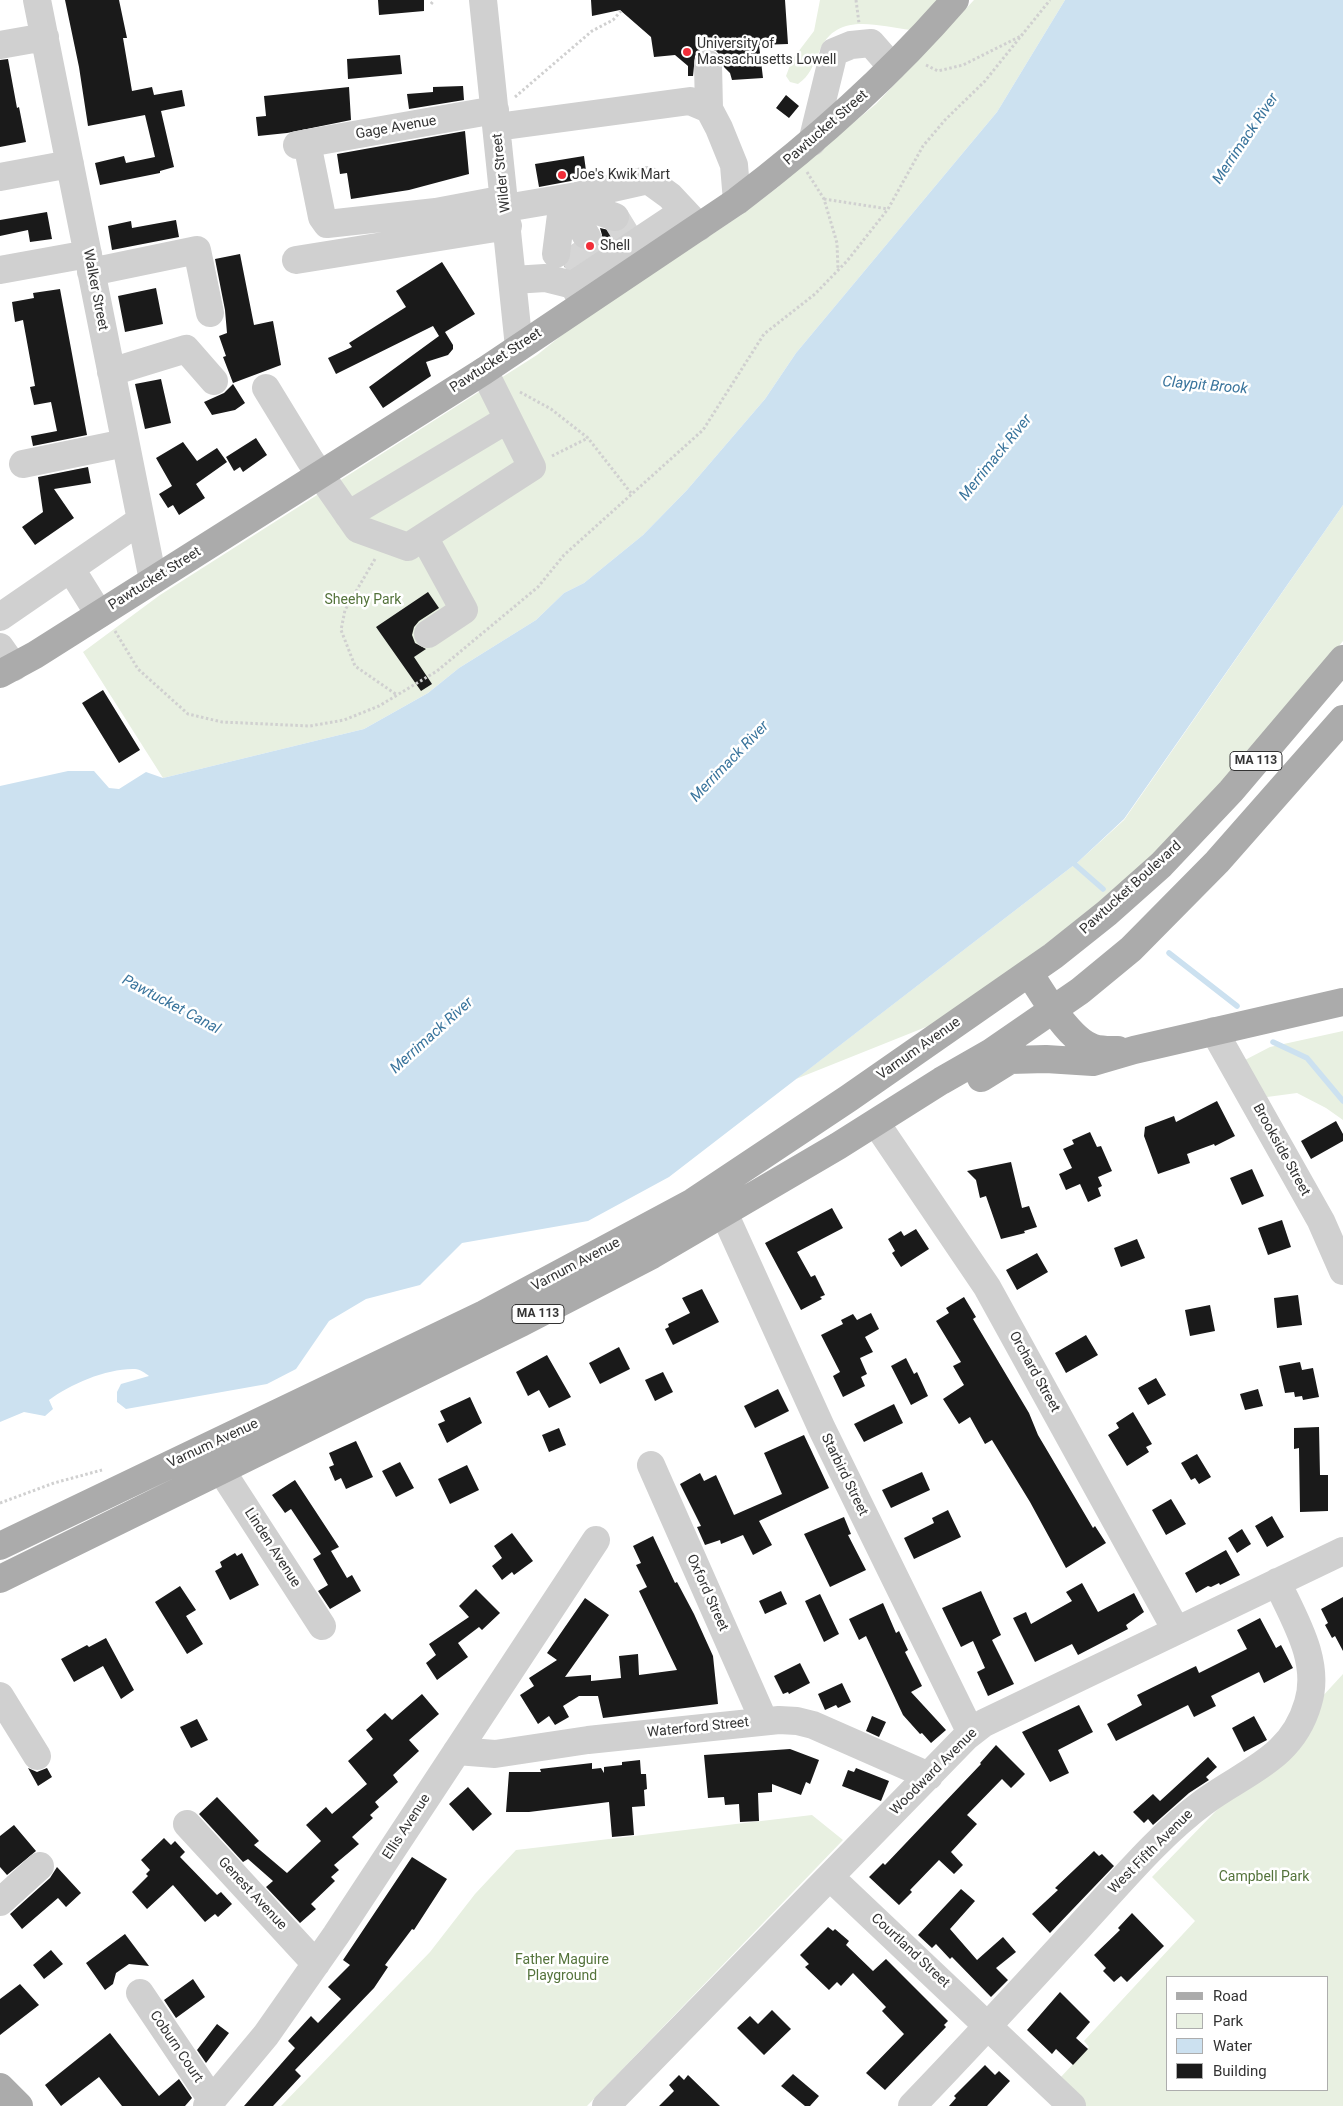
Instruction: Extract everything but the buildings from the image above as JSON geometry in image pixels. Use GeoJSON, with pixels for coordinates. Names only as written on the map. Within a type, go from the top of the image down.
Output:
{"type":"FeatureCollection","features":[{"type":"Feature","properties":{"kind":"main road","name":"Pawtucket Street"},"geometry":{"type":"LineString","coordinates":[[5,662],[106,621],[153,580],[519,347],[594,255],[737,201],[812,142],[899,60],[955,0]]}},
{"type":"Feature","properties":{"kind":"main road","name":"Pawtucket Boulevard"},"geometry":{"type":"LineString","coordinates":[[1029,973],[1053,956],[1161,866],[1231,791],[1343,659]]}},
{"type":"Feature","properties":{"kind":"main road","name":"MA 113"},"geometry":{"type":"LineString","coordinates":[[1053,1008],[1080,991],[1107,970],[1196,884],[1343,719]]}},
{"type":"Feature","properties":{"kind":"main road","name":"Varnum Avenue"},"geometry":{"type":"LineString","coordinates":[[0,1546],[484,1314],[663,1219],[693,1202],[849,1098],[1029,973],[1053,1008],[1082,1043],[1097,1050],[1134,1050]]}},
{"type":"Feature","properties":{"kind":"main road","name":"Varnum Avenue"},"geometry":{"type":"LineString","coordinates":[[876,1123],[895,1122],[955,1095],[1010,1060],[1024,1058],[1092,1062],[1134,1050],[1343,1002]]}},
{"type":"Feature","properties":{"kind":"main road","name":"Varnum Avenue"},"geometry":{"type":"LineString","coordinates":[[0,1579],[538,1314],[652,1255],[990,1054],[1053,1008]]}},
{"type":"Feature","properties":{"kind":"main road"},"geometry":{"type":"LineString","coordinates":[[1053,1008],[1047,1028],[1048,1039],[1052,1050],[1060,1060]]}},
{"type":"Feature","properties":{"kind":"main road"},"geometry":{"type":"LineString","coordinates":[[0,2087],[19,2106]]}},
{"type":"Feature","properties":{"kind":"street","name":"Walker Street"},"geometry":{"type":"LineString","coordinates":[[37,0],[153,580]]}},
{"type":"Feature","properties":{"kind":"street","name":"Wilder Street"},"geometry":{"type":"LineString","coordinates":[[483,0],[500,113],[506,211],[519,347]]}},
{"type":"Feature","properties":{"kind":"street"},"geometry":{"type":"LineString","coordinates":[[0,45],[45,37]]}},
{"type":"Feature","properties":{"kind":"street"},"geometry":{"type":"LineString","coordinates":[[812,142],[834,52],[851,44],[871,43],[899,60]]}},
{"type":"Feature","properties":{"kind":"street"},"geometry":{"type":"LineString","coordinates":[[708,64],[709,109],[734,165],[737,201]]}},
{"type":"Feature","properties":{"kind":"street","name":"Gage Avenue"},"geometry":{"type":"LineString","coordinates":[[506,211],[436,212],[327,224],[322,217],[302,144],[500,113],[690,100],[709,109]]}},
{"type":"Feature","properties":{"kind":"street"},"geometry":{"type":"LineString","coordinates":[[0,177],[70,164]]}},
{"type":"Feature","properties":{"kind":"street"},"geometry":{"type":"LineString","coordinates":[[296,260],[648,180],[670,196],[692,219],[594,255],[545,278],[513,280]]}},
{"type":"Feature","properties":{"kind":"street"},"geometry":{"type":"LineString","coordinates":[[563,199],[594,255]]}},
{"type":"Feature","properties":{"kind":"street"},"geometry":{"type":"LineString","coordinates":[[563,199],[594,255]]}},
{"type":"Feature","properties":{"kind":"street"},"geometry":{"type":"LineString","coordinates":[[0,270],[90,263],[197,250],[210,313]]}},
{"type":"Feature","properties":{"kind":"street"},"geometry":{"type":"LineString","coordinates":[[111,372],[186,348],[214,382]]}},
{"type":"Feature","properties":{"kind":"street"},"geometry":{"type":"LineString","coordinates":[[266,388],[358,529],[408,547],[532,467],[484,371]]}},
{"type":"Feature","properties":{"kind":"street"},"geometry":{"type":"LineString","coordinates":[[348,515],[508,419]]}},
{"type":"Feature","properties":{"kind":"street"},"geometry":{"type":"LineString","coordinates":[[24,464],[125,443]]}},
{"type":"Feature","properties":{"kind":"street"},"geometry":{"type":"LineString","coordinates":[[0,617],[141,520]]}},
{"type":"Feature","properties":{"kind":"street"},"geometry":{"type":"LineString","coordinates":[[424,537],[464,610],[428,634]]}},
{"type":"Feature","properties":{"kind":"street"},"geometry":{"type":"LineString","coordinates":[[71,569],[106,621]]}},
{"type":"Feature","properties":{"kind":"street","name":"Brookside Street"},"geometry":{"type":"LineString","coordinates":[[1214,1032],[1321,1221],[1343,1271]]}},
{"type":"Feature","properties":{"kind":"street","name":"Orchard Street"},"geometry":{"type":"LineString","coordinates":[[876,1123],[987,1287],[1176,1630]]}},
{"type":"Feature","properties":{"kind":"street","name":"Starbird Street"},"geometry":{"type":"LineString","coordinates":[[724,1213],[822,1429],[971,1733]]}},
{"type":"Feature","properties":{"kind":"street","name":"Oxford Street"},"geometry":{"type":"LineString","coordinates":[[651,1465],[764,1721]]}},
{"type":"Feature","properties":{"kind":"street","name":"Linden Avenue"},"geometry":{"type":"LineString","coordinates":[[222,1470],[322,1626]]}},
{"type":"Feature","properties":{"kind":"street","name":"Ellis Avenue"},"geometry":{"type":"LineString","coordinates":[[209,2103],[266,2035],[316,1964],[596,1540]]}},
{"type":"Feature","properties":{"kind":"street","name":"Woodward Avenue"},"geometry":{"type":"LineString","coordinates":[[606,2106],[971,1733],[1006,1711],[1343,1551]]}},
{"type":"Feature","properties":{"kind":"street","name":"West Fifth Avenue"},"geometry":{"type":"LineString","coordinates":[[912,2106],[989,2026],[1134,1866],[1191,1812],[1219,1791],[1263,1765],[1278,1754],[1290,1740],[1308,1704],[1311,1688],[1311,1665],[1303,1639],[1278,1582]]}},
{"type":"Feature","properties":{"kind":"street"},"geometry":{"type":"LineString","coordinates":[[0,1696],[37,1756]]}},
{"type":"Feature","properties":{"kind":"street","name":"Waterford Street"},"geometry":{"type":"LineString","coordinates":[[458,1751],[495,1754],[588,1740],[764,1721],[797,1721],[813,1726],[929,1776]]}},
{"type":"Feature","properties":{"kind":"street","name":"Genest Avenue"},"geometry":{"type":"LineString","coordinates":[[187,1824],[316,1964]]}},
{"type":"Feature","properties":{"kind":"street"},"geometry":{"type":"LineString","coordinates":[[0,1902],[40,1866]]}},
{"type":"Feature","properties":{"kind":"street","name":"Courtland Street"},"geometry":{"type":"LineString","coordinates":[[830,1877],[1072,2106]]}},
{"type":"Feature","properties":{"kind":"street","name":"Coburn Court"},"geometry":{"type":"LineString","coordinates":[[140,1993],[209,2103]]}},
{"type":"Feature","properties":{"kind":"path"},"geometry":{"type":"LineString","coordinates":[[431,4],[434,0]]}},
{"type":"Feature","properties":{"kind":"path"},"geometry":{"type":"LineString","coordinates":[[856,0],[858,12]]}},
{"type":"Feature","properties":{"kind":"path"},"geometry":{"type":"LineString","coordinates":[[106,621],[138,669],[188,714],[222,722],[310,726],[344,720],[379,706],[437,671],[538,587],[564,555],[703,430],[764,334],[815,294],[838,270],[888,209],[911,171],[923,146],[945,120],[985,81],[1050,0]]}},
{"type":"Feature","properties":{"kind":"path"},"geometry":{"type":"LineString","coordinates":[[500,113],[592,31],[612,20],[621,11]]}},
{"type":"Feature","properties":{"kind":"path"},"geometry":{"type":"LineString","coordinates":[[899,60],[938,71],[962,65],[1022,36]]}},
{"type":"Feature","properties":{"kind":"path"},"geometry":{"type":"LineString","coordinates":[[806,170],[824,199],[837,244],[838,270]]}},
{"type":"Feature","properties":{"kind":"path"},"geometry":{"type":"LineString","coordinates":[[824,199],[888,209]]}},
{"type":"Feature","properties":{"kind":"path"},"geometry":{"type":"LineString","coordinates":[[518,391],[551,409],[588,438],[631,493]]}},
{"type":"Feature","properties":{"kind":"path"},"geometry":{"type":"LineString","coordinates":[[532,467],[588,438]]}},
{"type":"Feature","properties":{"kind":"path"},"geometry":{"type":"LineString","coordinates":[[386,539],[345,610],[340,630],[355,666],[398,695]]}},
{"type":"Feature","properties":{"kind":"path"},"geometry":{"type":"LineString","coordinates":[[0,1503],[54,1483],[110,1468]]}},
{"type":"Feature","properties":{"kind":"green space"},"geometry":{"type":"Polygon","coordinates":[[[820,0],[939,0],[911,30],[858,24],[846,26],[836,31],[826,39],[806,77],[798,84],[790,82],[786,76],[792,60],[814,31],[820,0]]]}},
{"type":"Feature","properties":{"kind":"green space","name":"Sheehy Park"},"geometry":{"type":"Polygon","coordinates":[[[974,0],[1065,0],[997,112],[796,353],[765,399],[687,490],[643,535],[584,583],[564,593],[536,620],[459,668],[428,693],[364,729],[163,778],[83,652],[160,595],[537,355],[572,327],[744,213],[778,187],[876,104],[974,0]]]}},
{"type":"Feature","properties":{"kind":"green space"},"geometry":{"type":"Polygon","coordinates":[[[1343,505],[1343,641],[1261,741],[1141,871],[1017,966],[931,1025],[796,1079],[1078,862],[1124,820],[1343,505]]]}},
{"type":"Feature","properties":{"kind":"green space"},"geometry":{"type":"Polygon","coordinates":[[[1343,1031],[1343,1120],[1326,1108],[1297,1093],[1267,1097],[1245,1060],[1270,1047],[1343,1031]]]}},
{"type":"Feature","properties":{"kind":"green space","name":"Campbell Park"},"geometry":{"type":"Polygon","coordinates":[[[1343,1674],[1343,2106],[1086,2106],[1059,2079],[1089,2047],[1084,2041],[1195,1921],[1152,1877],[1243,1783],[1343,1674]]]}},
{"type":"Feature","properties":{"kind":"green space","name":"Father Maguire Playground"},"geometry":{"type":"Polygon","coordinates":[[[812,1815],[843,1840],[587,2106],[281,2106],[430,1952],[475,1894],[516,1850],[812,1815]]]}},
{"type":"Feature","properties":{"kind":"water"},"geometry":{"type":"Polygon","coordinates":[[[1065,0],[1343,0],[1343,505],[1124,819],[1078,862],[669,1177],[588,1221],[462,1243],[420,1285],[366,1299],[329,1321],[296,1369],[267,1384],[126,1409],[117,1402],[117,1392],[121,1384],[149,1376],[139,1370],[124,1369],[101,1374],[68,1388],[49,1400],[53,1409],[45,1416],[24,1412],[0,1422],[0,786],[68,771],[94,771],[109,788],[119,789],[146,772],[163,778],[364,729],[428,693],[459,668],[536,620],[564,593],[584,583],[643,535],[687,490],[765,399],[796,353],[997,112],[1065,0]]]}},
{"type":"Feature","properties":{"kind":"waterway"},"geometry":{"type":"LineString","coordinates":[[1071,861],[1103,889]]}},
{"type":"Feature","properties":{"kind":"waterway"},"geometry":{"type":"LineString","coordinates":[[1169,953],[1237,1006]]}},
{"type":"Feature","properties":{"kind":"waterway"},"geometry":{"type":"LineString","coordinates":[[1273,1042],[1307,1058],[1343,1101]]}},
{"type":"Feature","properties":{"kind":"tunnel"},"geometry":{"type":"LineString","coordinates":[[615,217],[626,235]]}},
{"type":"Feature","properties":{"kind":"tunnel"},"geometry":{"type":"LineString","coordinates":[[586,235],[596,255]]}},
{"type":"Feature","properties":{"kind":"tunnel"},"geometry":{"type":"LineString","coordinates":[[568,247],[580,265]]}},
{"type":"Feature","properties":{"kind":"place","name":"University of Massachusetts Lowell"},"geometry":{"type":"Point","coordinates":[687,52]}},
{"type":"Feature","properties":{"kind":"place","name":"Joe's Kwik Mart"},"geometry":{"type":"Point","coordinates":[562,175]}},
{"type":"Feature","properties":{"kind":"place","name":"Shell"},"geometry":{"type":"Point","coordinates":[590,246]}},
{"type":"Feature","properties":{"kind":"water label","name":"Merrimack River"},"geometry":{"type":"Point","coordinates":[1246,139]}},
{"type":"Feature","properties":{"kind":"water label","name":"Claypit Brook"},"geometry":{"type":"Point","coordinates":[1205,386]}},
{"type":"Feature","properties":{"kind":"water label","name":"Merrimack River"},"geometry":{"type":"Point","coordinates":[996,458]}},
{"type":"Feature","properties":{"kind":"water label","name":"Merrimack River"},"geometry":{"type":"Point","coordinates":[730,762]}},
{"type":"Feature","properties":{"kind":"water label","name":"Pawtucket Canal"},"geometry":{"type":"Point","coordinates":[171,1005]}},
{"type":"Feature","properties":{"kind":"water label","name":"Merrimack River"},"geometry":{"type":"Point","coordinates":[432,1036]}}]}
